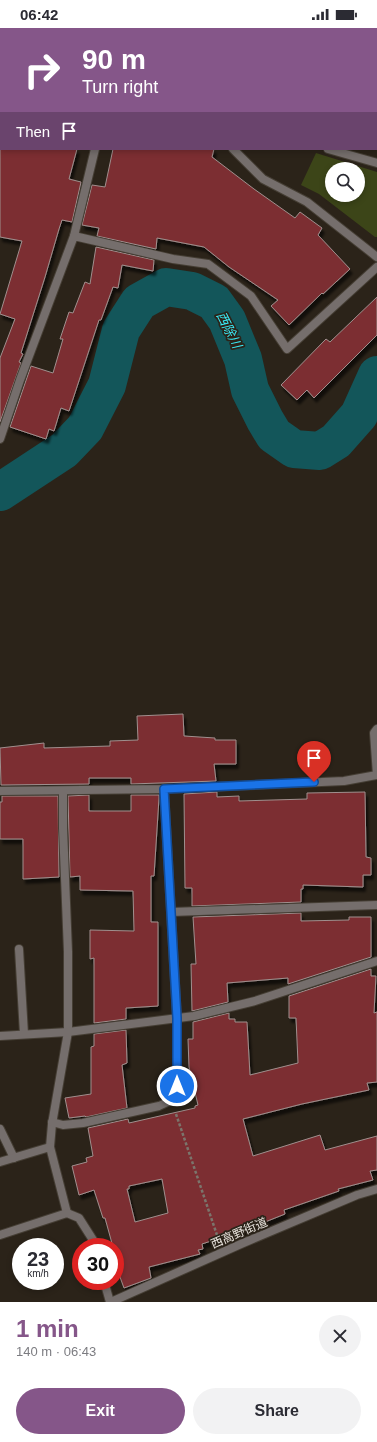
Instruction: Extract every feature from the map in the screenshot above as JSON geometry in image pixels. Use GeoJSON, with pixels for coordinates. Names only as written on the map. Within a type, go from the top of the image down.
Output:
{"type":"FeatureCollection","features":[{"type":"Feature","properties":{"kind":"street"},"geometry":{"type":"LineString","coordinates":[[0,439],[20,380],[74,236],[94,150]]}},
{"type":"Feature","properties":{"kind":"street"},"geometry":{"type":"LineString","coordinates":[[234,150],[263,179],[307,202],[377,257]]}},
{"type":"Feature","properties":{"kind":"street"},"geometry":{"type":"LineString","coordinates":[[332,150],[377,163]]}},
{"type":"Feature","properties":{"kind":"street"},"geometry":{"type":"LineString","coordinates":[[74,236],[173,258],[208,264],[252,296],[287,349],[377,267]]}},
{"type":"Feature","properties":{"kind":"street"},"geometry":{"type":"LineString","coordinates":[[0,791],[164,789],[344,781],[377,775],[374,733],[377,730]]}},
{"type":"Feature","properties":{"kind":"street"},"geometry":{"type":"LineString","coordinates":[[52,1122],[63,1125],[84,1123],[159,1106],[174,1099],[177,1086],[177,1018],[164,789]]}},
{"type":"Feature","properties":{"kind":"street"},"geometry":{"type":"LineString","coordinates":[[63,791],[68,952],[68,1032],[52,1122],[50,1148],[67,1213]]}},
{"type":"Feature","properties":{"kind":"street"},"geometry":{"type":"LineString","coordinates":[[171,912],[377,904]]}},
{"type":"Feature","properties":{"kind":"street"},"geometry":{"type":"LineString","coordinates":[[19,949],[24,1034]]}},
{"type":"Feature","properties":{"kind":"street"},"geometry":{"type":"LineString","coordinates":[[0,1036],[68,1032],[194,1016],[255,1001],[377,961]]}},
{"type":"Feature","properties":{"kind":"street"},"geometry":{"type":"LineString","coordinates":[[0,1129],[14,1158]]}},
{"type":"Feature","properties":{"kind":"street"},"geometry":{"type":"LineString","coordinates":[[0,1162],[50,1148]]}},
{"type":"Feature","properties":{"kind":"street","name":"西高野街道"},"geometry":{"type":"LineString","coordinates":[[111,1302],[357,1195],[377,1189]]}},
{"type":"Feature","properties":{"kind":"street"},"geometry":{"type":"LineString","coordinates":[[0,1235],[67,1213],[79,1218],[92,1238]]}},
{"type":"Feature","properties":{"kind":"street"},"geometry":{"type":"LineString","coordinates":[[107,1290],[111,1302]]}},
{"type":"Feature","properties":{"kind":"path"},"geometry":{"type":"LineString","coordinates":[[172,1100],[195,1173],[223,1252]]}},
{"type":"Feature","properties":{"kind":"green space"},"geometry":{"type":"Polygon","coordinates":[[[316,153],[345,162],[325,162],[325,199],[301,185],[316,153]]]}},
{"type":"Feature","properties":{"kind":"green space"},"geometry":{"type":"Polygon","coordinates":[[[365,168],[377,172],[377,237],[329,202],[365,202],[365,168]]]}},
{"type":"Feature","properties":{"kind":"building"},"geometry":{"type":"Polygon","coordinates":[[[0,150],[77,150],[69,179],[81,182],[72,222],[62,220],[21,353],[23,354],[19,362],[21,363],[0,422],[0,358],[15,319],[0,314],[22,241],[0,237],[0,150]]]}},
{"type":"Feature","properties":{"kind":"building"},"geometry":{"type":"Polygon","coordinates":[[[113,150],[214,150],[212,157],[254,189],[295,218],[300,212],[322,228],[318,235],[350,269],[323,294],[322,293],[289,325],[271,306],[278,300],[229,267],[204,247],[157,238],[156,249],[97,236],[99,228],[82,225],[92,185],[105,187],[113,150]]]}},
{"type":"Feature","properties":{"kind":"building"},"geometry":{"type":"Polygon","coordinates":[[[96,247],[154,260],[153,271],[122,265],[118,288],[113,287],[101,320],[99,320],[69,411],[61,408],[54,431],[49,429],[46,439],[10,427],[31,366],[53,373],[63,339],[60,339],[69,312],[73,313],[85,282],[90,284],[96,247]]]}},
{"type":"Feature","properties":{"kind":"building"},"geometry":{"type":"Polygon","coordinates":[[[377,297],[377,335],[314,398],[307,390],[297,400],[281,385],[326,339],[330,342],[377,297]]]}},
{"type":"Feature","properties":{"kind":"building"},"geometry":{"type":"Polygon","coordinates":[[[183,714],[184,736],[215,738],[215,740],[236,740],[236,764],[214,764],[216,781],[131,784],[131,778],[89,778],[89,784],[1,785],[0,748],[44,743],[44,748],[110,746],[110,741],[138,740],[137,716],[183,714]]]}},
{"type":"Feature","properties":{"kind":"building"},"geometry":{"type":"Polygon","coordinates":[[[217,792],[217,797],[239,796],[239,801],[307,799],[307,793],[365,792],[366,857],[371,858],[371,875],[363,875],[363,887],[303,885],[303,889],[301,889],[301,902],[192,906],[192,888],[185,888],[184,794],[217,792]]]}},
{"type":"Feature","properties":{"kind":"building"},"geometry":{"type":"Polygon","coordinates":[[[89,795],[89,811],[131,811],[131,795],[159,795],[154,876],[151,876],[151,922],[158,922],[158,1006],[126,1008],[126,1019],[94,1023],[94,958],[90,959],[90,930],[134,931],[133,891],[80,890],[80,876],[70,877],[68,796],[89,795]]]}},
{"type":"Feature","properties":{"kind":"building"},"geometry":{"type":"Polygon","coordinates":[[[2,796],[58,796],[59,877],[23,879],[23,839],[0,839],[0,802],[2,802],[2,796]]]}},
{"type":"Feature","properties":{"kind":"building"},"geometry":{"type":"Polygon","coordinates":[[[301,913],[301,921],[349,920],[349,917],[371,917],[371,957],[288,984],[288,978],[227,983],[228,1002],[192,1011],[191,964],[196,964],[193,917],[301,913]]]}},
{"type":"Feature","properties":{"kind":"building"},"geometry":{"type":"Polygon","coordinates":[[[371,969],[371,976],[376,976],[374,1013],[377,1012],[377,1082],[367,1083],[369,1090],[302,1104],[243,1119],[253,1156],[320,1135],[325,1150],[377,1136],[377,1170],[370,1171],[373,1180],[338,1189],[339,1191],[284,1210],[285,1214],[265,1223],[202,1244],[203,1249],[198,1250],[200,1254],[149,1267],[151,1278],[124,1288],[124,1238],[111,1238],[105,1218],[103,1218],[94,1190],[79,1195],[72,1166],[87,1162],[86,1158],[93,1156],[88,1128],[128,1119],[129,1123],[195,1108],[195,1106],[198,1105],[189,1067],[188,1039],[193,1039],[193,1022],[229,1013],[229,1019],[235,1019],[235,1022],[247,1022],[250,1075],[298,1063],[296,1018],[289,1018],[289,996],[371,969]],[[162,1179],[129,1186],[129,1189],[127,1189],[135,1222],[168,1213],[162,1179]]]}},
{"type":"Feature","properties":{"kind":"building"},"geometry":{"type":"Polygon","coordinates":[[[126,1030],[127,1063],[122,1065],[127,1108],[86,1117],[69,1118],[65,1098],[91,1094],[91,1047],[94,1046],[94,1034],[126,1030]]]}},
{"type":"Feature","properties":{"kind":"waterway","name":"西除川"},"geometry":{"type":"LineString","coordinates":[[0,492],[64,450],[85,428],[107,385],[121,330],[139,302],[166,287],[192,291],[214,302],[227,320],[243,359],[250,390],[265,420],[274,435],[294,449],[320,451],[336,441],[359,415],[377,375]]}},
{"type":"Feature","properties":{"kind":"route"},"geometry":{"type":"LineString","coordinates":[[177,1086],[177,1018],[164,789],[314,782]]}}]}
